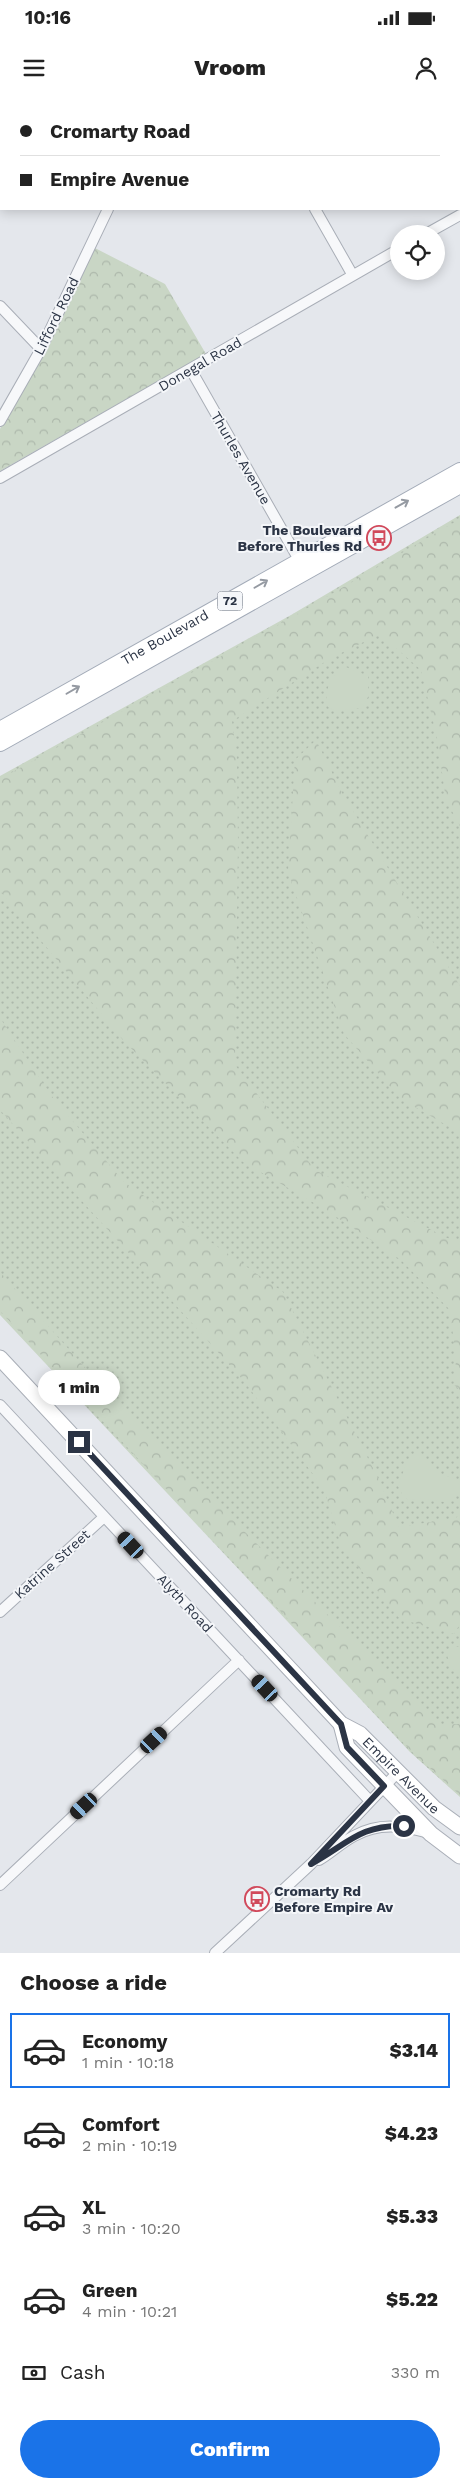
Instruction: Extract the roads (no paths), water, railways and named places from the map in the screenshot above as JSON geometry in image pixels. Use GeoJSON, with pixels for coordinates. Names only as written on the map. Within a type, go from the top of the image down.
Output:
{"type":"FeatureCollection","features":[{"type":"Feature","properties":{"kind":"main road","name":"The Boulevard"},"geometry":{"type":"LineString","coordinates":[[0,743],[303,567],[460,471]]}},
{"type":"Feature","properties":{"kind":"main road","name":"The Boulevard"},"geometry":{"type":"LineString","coordinates":[[0,730],[460,485]]}},
{"type":"Feature","properties":{"kind":"main road","name":"Empire Avenue"},"geometry":{"type":"LineString","coordinates":[[0,1358],[341,1724],[360,1734],[434,1808],[460,1827]]}},
{"type":"Feature","properties":{"kind":"main road","name":"Empire Avenue"},"geometry":{"type":"LineString","coordinates":[[341,1724],[347,1747],[431,1834],[460,1856]]}},
{"type":"Feature","properties":{"kind":"street","name":"Lifford Road"},"geometry":{"type":"LineString","coordinates":[[0,421],[41,349],[108,210]]}},
{"type":"Feature","properties":{"kind":"street"},"geometry":{"type":"LineString","coordinates":[[316,210],[352,274]]}},
{"type":"Feature","properties":{"kind":"street"},"geometry":{"type":"LineString","coordinates":[[442,225],[460,215]]}},
{"type":"Feature","properties":{"kind":"street","name":"Donegal Road"},"geometry":{"type":"LineString","coordinates":[[0,478],[191,370],[352,274],[390,254]]}},
{"type":"Feature","properties":{"kind":"street"},"geometry":{"type":"LineString","coordinates":[[0,306],[41,349]]}},
{"type":"Feature","properties":{"kind":"street","name":"Thurles Avenue"},"geometry":{"type":"LineString","coordinates":[[191,370],[303,567]]}},
{"type":"Feature","properties":{"kind":"street","name":"Alyth Road"},"geometry":{"type":"LineString","coordinates":[[0,1405],[370,1801]]}},
{"type":"Feature","properties":{"kind":"street","name":"Katrine Street"},"geometry":{"type":"LineString","coordinates":[[0,1612],[104,1517]]}},
{"type":"Feature","properties":{"kind":"street"},"geometry":{"type":"LineString","coordinates":[[0,1885],[239,1660]]}},
{"type":"Feature","properties":{"kind":"street"},"geometry":{"type":"LineString","coordinates":[[216,1953],[311,1864],[398,1772]]}},
{"type":"Feature","properties":{"kind":"street"},"geometry":{"type":"LineString","coordinates":[[311,1864],[330,1854],[353,1836],[379,1826],[404,1826],[431,1834]]}},
{"type":"Feature","properties":{"kind":"place","name":"The Boulevard Before Thurles Rd"},"geometry":{"type":"Point","coordinates":[379,538]}},
{"type":"Feature","properties":{"kind":"place","name":"Cromarty Rd Before Empire Av"},"geometry":{"type":"Point","coordinates":[257,1899]}}]}
